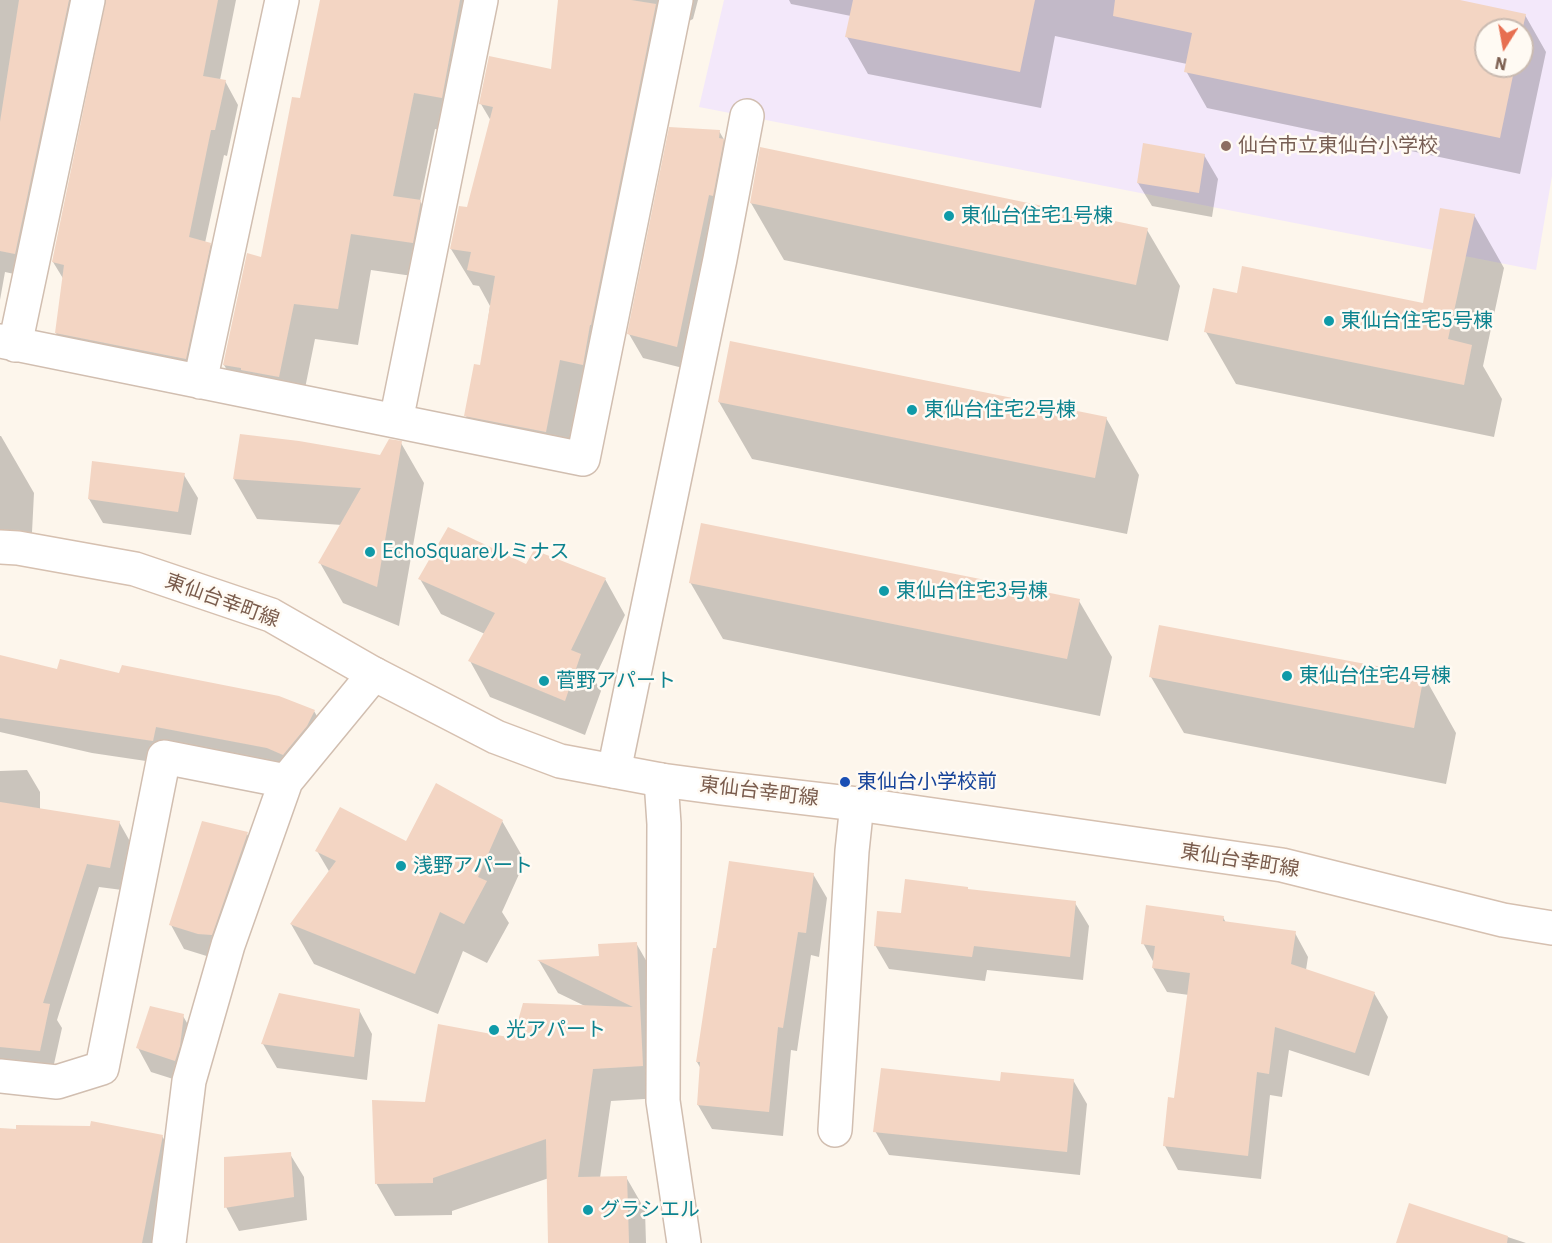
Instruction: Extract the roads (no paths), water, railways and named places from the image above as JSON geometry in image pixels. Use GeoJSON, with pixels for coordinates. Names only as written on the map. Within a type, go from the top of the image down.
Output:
{"type":"FeatureCollection","features":[{"type":"Feature","properties":{"kind":"street"},"geometry":{"type":"LineString","coordinates":[[88,0],[8,343],[583,459],[676,0]]}},
{"type":"Feature","properties":{"kind":"street"},"geometry":{"type":"LineString","coordinates":[[200,382],[282,0]]}},
{"type":"Feature","properties":{"kind":"street"},"geometry":{"type":"LineString","coordinates":[[396,421],[481,0]]}},
{"type":"Feature","properties":{"kind":"street"},"geometry":{"type":"LineString","coordinates":[[614,771],[720,259],[747,116]]}},
{"type":"Feature","properties":{"kind":"street","name":"東仙台幸町線"},"geometry":{"type":"LineString","coordinates":[[0,547],[18,548],[135,569],[271,615],[374,674],[496,737],[528,751],[560,761],[661,780],[857,804],[1282,866],[1503,920],[1552,928]]}},
{"type":"Feature","properties":{"kind":"street"},"geometry":{"type":"LineString","coordinates":[[169,1243],[189,1081],[228,945],[286,781],[374,674]]}},
{"type":"Feature","properties":{"kind":"street"},"geometry":{"type":"LineString","coordinates":[[0,1076],[57,1082],[102,1068],[164,757],[286,781]]}},
{"type":"Feature","properties":{"kind":"street"},"geometry":{"type":"LineString","coordinates":[[661,780],[664,824],[663,1101],[684,1243]]}},
{"type":"Feature","properties":{"kind":"street"},"geometry":{"type":"LineString","coordinates":[[835,1131],[852,851],[857,804]]}},
{"type":"Feature","properties":{"kind":"place","name":"仙台市立東仙台小学校"},"geometry":{"type":"Point","coordinates":[1226,146]}},
{"type":"Feature","properties":{"kind":"place","name":"東仙台住宅1号棟"},"geometry":{"type":"Point","coordinates":[949,216]}},
{"type":"Feature","properties":{"kind":"place","name":"東仙台住宅5号棟"},"geometry":{"type":"Point","coordinates":[1329,321]}},
{"type":"Feature","properties":{"kind":"place","name":"東仙台住宅2号棟"},"geometry":{"type":"Point","coordinates":[912,410]}},
{"type":"Feature","properties":{"kind":"place","name":"EchoSquareルミナス"},"geometry":{"type":"Point","coordinates":[370,552]}},
{"type":"Feature","properties":{"kind":"place","name":"東仙台住宅3号棟"},"geometry":{"type":"Point","coordinates":[884,591]}},
{"type":"Feature","properties":{"kind":"place","name":"東仙台住宅4号棟"},"geometry":{"type":"Point","coordinates":[1287,676]}},
{"type":"Feature","properties":{"kind":"place","name":"菅野アパート"},"geometry":{"type":"Point","coordinates":[544,681]}},
{"type":"Feature","properties":{"kind":"place","name":"東仙台小学校前"},"geometry":{"type":"Point","coordinates":[845,782]}},
{"type":"Feature","properties":{"kind":"place","name":"浅野アパート"},"geometry":{"type":"Point","coordinates":[401,866]}},
{"type":"Feature","properties":{"kind":"place","name":"光アパート"},"geometry":{"type":"Point","coordinates":[494,1030]}},
{"type":"Feature","properties":{"kind":"place","name":"グラシエル"},"geometry":{"type":"Point","coordinates":[588,1210]}}]}
